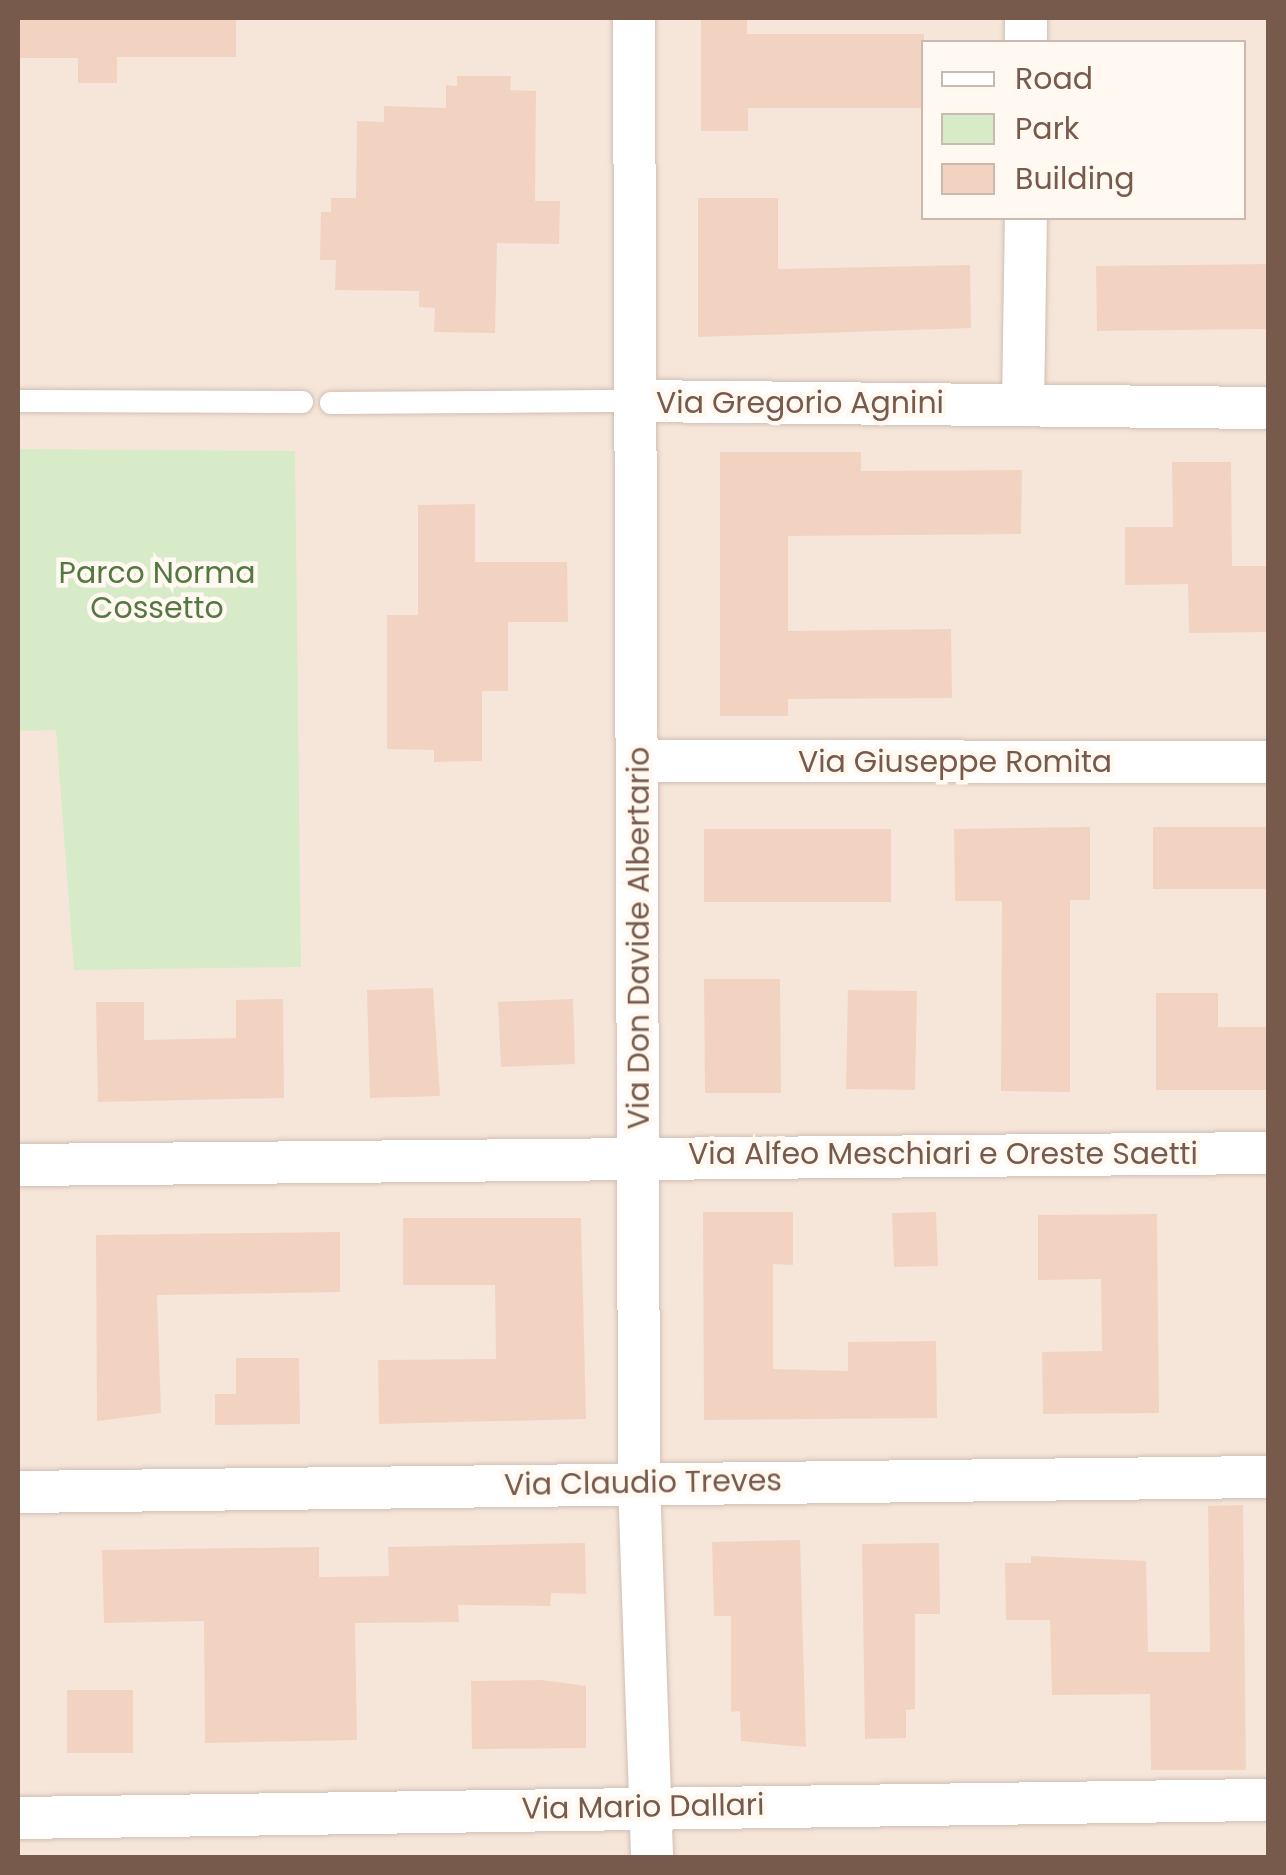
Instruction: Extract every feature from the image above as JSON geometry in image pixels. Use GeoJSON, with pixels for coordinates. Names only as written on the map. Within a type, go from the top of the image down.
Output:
{"type":"FeatureCollection","features":[{"type":"Feature","properties":{"kind":"street","name":"Via Don Davide Albertario"},"geometry":{"type":"LineString","coordinates":[[634,18],[640,761],[639,1482],[652,1858]]}},
{"type":"Feature","properties":{"kind":"street"},"geometry":{"type":"LineString","coordinates":[[1023,404],[1026,220]]}},
{"type":"Feature","properties":{"kind":"street","name":"Via Gregorio Agnini"},"geometry":{"type":"LineString","coordinates":[[637,401],[1268,408]]}},
{"type":"Feature","properties":{"kind":"street","name":"Via Giuseppe Romita"},"geometry":{"type":"LineString","coordinates":[[640,761],[1268,762]]}},
{"type":"Feature","properties":{"kind":"street","name":"Via Alfeo Meschiari e Oreste Saetti"},"geometry":{"type":"LineString","coordinates":[[18,1165],[638,1155],[1268,1153]]}},
{"type":"Feature","properties":{"kind":"street","name":"Via Claudio Treves"},"geometry":{"type":"LineString","coordinates":[[18,1492],[1268,1477]]}},
{"type":"Feature","properties":{"kind":"street","name":"Via Mario Dallari"},"geometry":{"type":"LineString","coordinates":[[18,1818],[1268,1800]]}},
{"type":"Feature","properties":{"kind":"lane"},"geometry":{"type":"LineString","coordinates":[[18,401],[302,402]]}},
{"type":"Feature","properties":{"kind":"lane","name":"Via Gregorio Agnini"},"geometry":{"type":"LineString","coordinates":[[331,404],[637,401]]}},
{"type":"Feature","properties":{"kind":"shaded area"},"geometry":{"type":"Polygon","coordinates":[[[18,18],[1268,18],[1268,1857],[18,1857],[18,18]]]}},
{"type":"Feature","properties":{"kind":"green space","name":"Parco Norma Cossetto"},"geometry":{"type":"Polygon","coordinates":[[[18,449],[295,451],[301,967],[74,970],[56,730],[18,731],[18,449]]]}},
{"type":"Feature","properties":{"kind":"building"},"geometry":{"type":"Polygon","coordinates":[[[18,18],[236,18],[236,57],[117,57],[117,83],[78,83],[78,58],[18,58],[18,18]]]}},
{"type":"Feature","properties":{"kind":"building"},"geometry":{"type":"Polygon","coordinates":[[[701,18],[747,18],[747,34],[924,34],[921,108],[748,108],[748,131],[701,131],[701,18]]]}},
{"type":"Feature","properties":{"kind":"building"},"geometry":{"type":"Polygon","coordinates":[[[457,76],[511,76],[510,90],[536,91],[535,201],[560,201],[559,244],[497,243],[495,333],[434,332],[435,308],[419,307],[419,291],[335,290],[336,260],[320,260],[321,212],[331,212],[331,198],[356,198],[357,121],[384,122],[384,106],[446,108],[446,85],[457,86],[457,76]]]}},
{"type":"Feature","properties":{"kind":"building"},"geometry":{"type":"Polygon","coordinates":[[[698,198],[778,198],[778,269],[970,265],[971,328],[698,337],[698,198]]]}},
{"type":"Feature","properties":{"kind":"building"},"geometry":{"type":"Polygon","coordinates":[[[1268,264],[1268,329],[1097,331],[1096,266],[1268,264]]]}},
{"type":"Feature","properties":{"kind":"building"},"geometry":{"type":"Polygon","coordinates":[[[720,452],[861,452],[861,471],[1022,470],[1021,534],[788,536],[788,631],[951,629],[952,698],[788,699],[788,716],[720,716],[720,452]]]}},
{"type":"Feature","properties":{"kind":"building"},"geometry":{"type":"Polygon","coordinates":[[[1172,462],[1231,462],[1232,566],[1268,566],[1268,632],[1189,633],[1188,584],[1125,585],[1125,527],[1173,527],[1172,462]]]}},
{"type":"Feature","properties":{"kind":"building"},"geometry":{"type":"Polygon","coordinates":[[[475,504],[475,562],[567,562],[568,622],[508,622],[508,691],[482,691],[482,761],[434,762],[434,750],[387,749],[387,615],[418,615],[418,505],[475,504]]]}},
{"type":"Feature","properties":{"kind":"building"},"geometry":{"type":"Polygon","coordinates":[[[1090,827],[1090,900],[1070,900],[1070,1092],[1001,1091],[1002,901],[955,901],[954,829],[1090,827]]]}},
{"type":"Feature","properties":{"kind":"building"},"geometry":{"type":"Polygon","coordinates":[[[1153,827],[1268,827],[1268,889],[1153,889],[1153,827]]]}},
{"type":"Feature","properties":{"kind":"building"},"geometry":{"type":"Polygon","coordinates":[[[704,829],[891,829],[891,902],[704,902],[704,829]]]}},
{"type":"Feature","properties":{"kind":"building"},"geometry":{"type":"Polygon","coordinates":[[[704,979],[780,979],[781,1093],[705,1093],[704,979]]]}},
{"type":"Feature","properties":{"kind":"building"},"geometry":{"type":"Polygon","coordinates":[[[433,988],[440,1096],[370,1098],[367,990],[433,988]]]}},
{"type":"Feature","properties":{"kind":"building"},"geometry":{"type":"Polygon","coordinates":[[[848,990],[917,991],[915,1090],[846,1089],[848,990]]]}},
{"type":"Feature","properties":{"kind":"building"},"geometry":{"type":"Polygon","coordinates":[[[1156,993],[1218,993],[1218,1027],[1268,1027],[1268,1090],[1156,1090],[1156,993]]]}},
{"type":"Feature","properties":{"kind":"building"},"geometry":{"type":"Polygon","coordinates":[[[283,999],[284,1098],[98,1102],[96,1002],[144,1002],[144,1040],[236,1038],[236,1000],[283,999]]]}},
{"type":"Feature","properties":{"kind":"building"},"geometry":{"type":"Polygon","coordinates":[[[573,999],[575,1064],[501,1067],[498,1002],[573,999]]]}},
{"type":"Feature","properties":{"kind":"building"},"geometry":{"type":"Polygon","coordinates":[[[703,1212],[793,1212],[793,1265],[773,1264],[773,1369],[848,1371],[848,1342],[936,1341],[937,1418],[704,1420],[703,1212]]]}},
{"type":"Feature","properties":{"kind":"building"},"geometry":{"type":"Polygon","coordinates":[[[936,1212],[938,1266],[894,1267],[892,1213],[936,1212]]]}},
{"type":"Feature","properties":{"kind":"building"},"geometry":{"type":"Polygon","coordinates":[[[1157,1214],[1159,1413],[1043,1414],[1042,1352],[1102,1351],[1101,1279],[1038,1280],[1038,1215],[1157,1214]]]}},
{"type":"Feature","properties":{"kind":"building"},"geometry":{"type":"Polygon","coordinates":[[[403,1218],[581,1218],[586,1419],[379,1424],[378,1360],[496,1359],[495,1285],[403,1285],[403,1218]]]}},
{"type":"Feature","properties":{"kind":"building"},"geometry":{"type":"Polygon","coordinates":[[[340,1232],[340,1292],[157,1295],[161,1413],[97,1421],[96,1235],[340,1232]]]}},
{"type":"Feature","properties":{"kind":"building"},"geometry":{"type":"Polygon","coordinates":[[[236,1358],[299,1358],[300,1424],[215,1425],[215,1394],[236,1394],[236,1358]]]}},
{"type":"Feature","properties":{"kind":"building"},"geometry":{"type":"Polygon","coordinates":[[[1243,1505],[1246,1770],[1151,1770],[1150,1694],[1052,1695],[1050,1620],[1006,1620],[1005,1563],[1031,1563],[1031,1556],[1146,1561],[1148,1652],[1210,1652],[1208,1506],[1243,1505]]]}},
{"type":"Feature","properties":{"kind":"building"},"geometry":{"type":"Polygon","coordinates":[[[800,1540],[806,1747],[741,1741],[740,1711],[731,1712],[731,1616],[714,1616],[712,1542],[800,1540]]]}},
{"type":"Feature","properties":{"kind":"building"},"geometry":{"type":"Polygon","coordinates":[[[585,1543],[586,1594],[551,1593],[550,1606],[458,1605],[459,1622],[355,1623],[357,1740],[205,1743],[204,1621],[104,1623],[102,1550],[319,1547],[319,1577],[389,1576],[388,1547],[585,1543]]]}},
{"type":"Feature","properties":{"kind":"building"},"geometry":{"type":"Polygon","coordinates":[[[939,1543],[940,1614],[915,1614],[915,1709],[906,1710],[906,1738],[865,1739],[862,1544],[939,1543]]]}},
{"type":"Feature","properties":{"kind":"building"},"geometry":{"type":"Polygon","coordinates":[[[542,1680],[586,1686],[586,1748],[472,1749],[471,1681],[542,1680]]]}},
{"type":"Feature","properties":{"kind":"building"},"geometry":{"type":"Polygon","coordinates":[[[67,1690],[133,1690],[133,1753],[67,1753],[67,1690]]]}}]}
